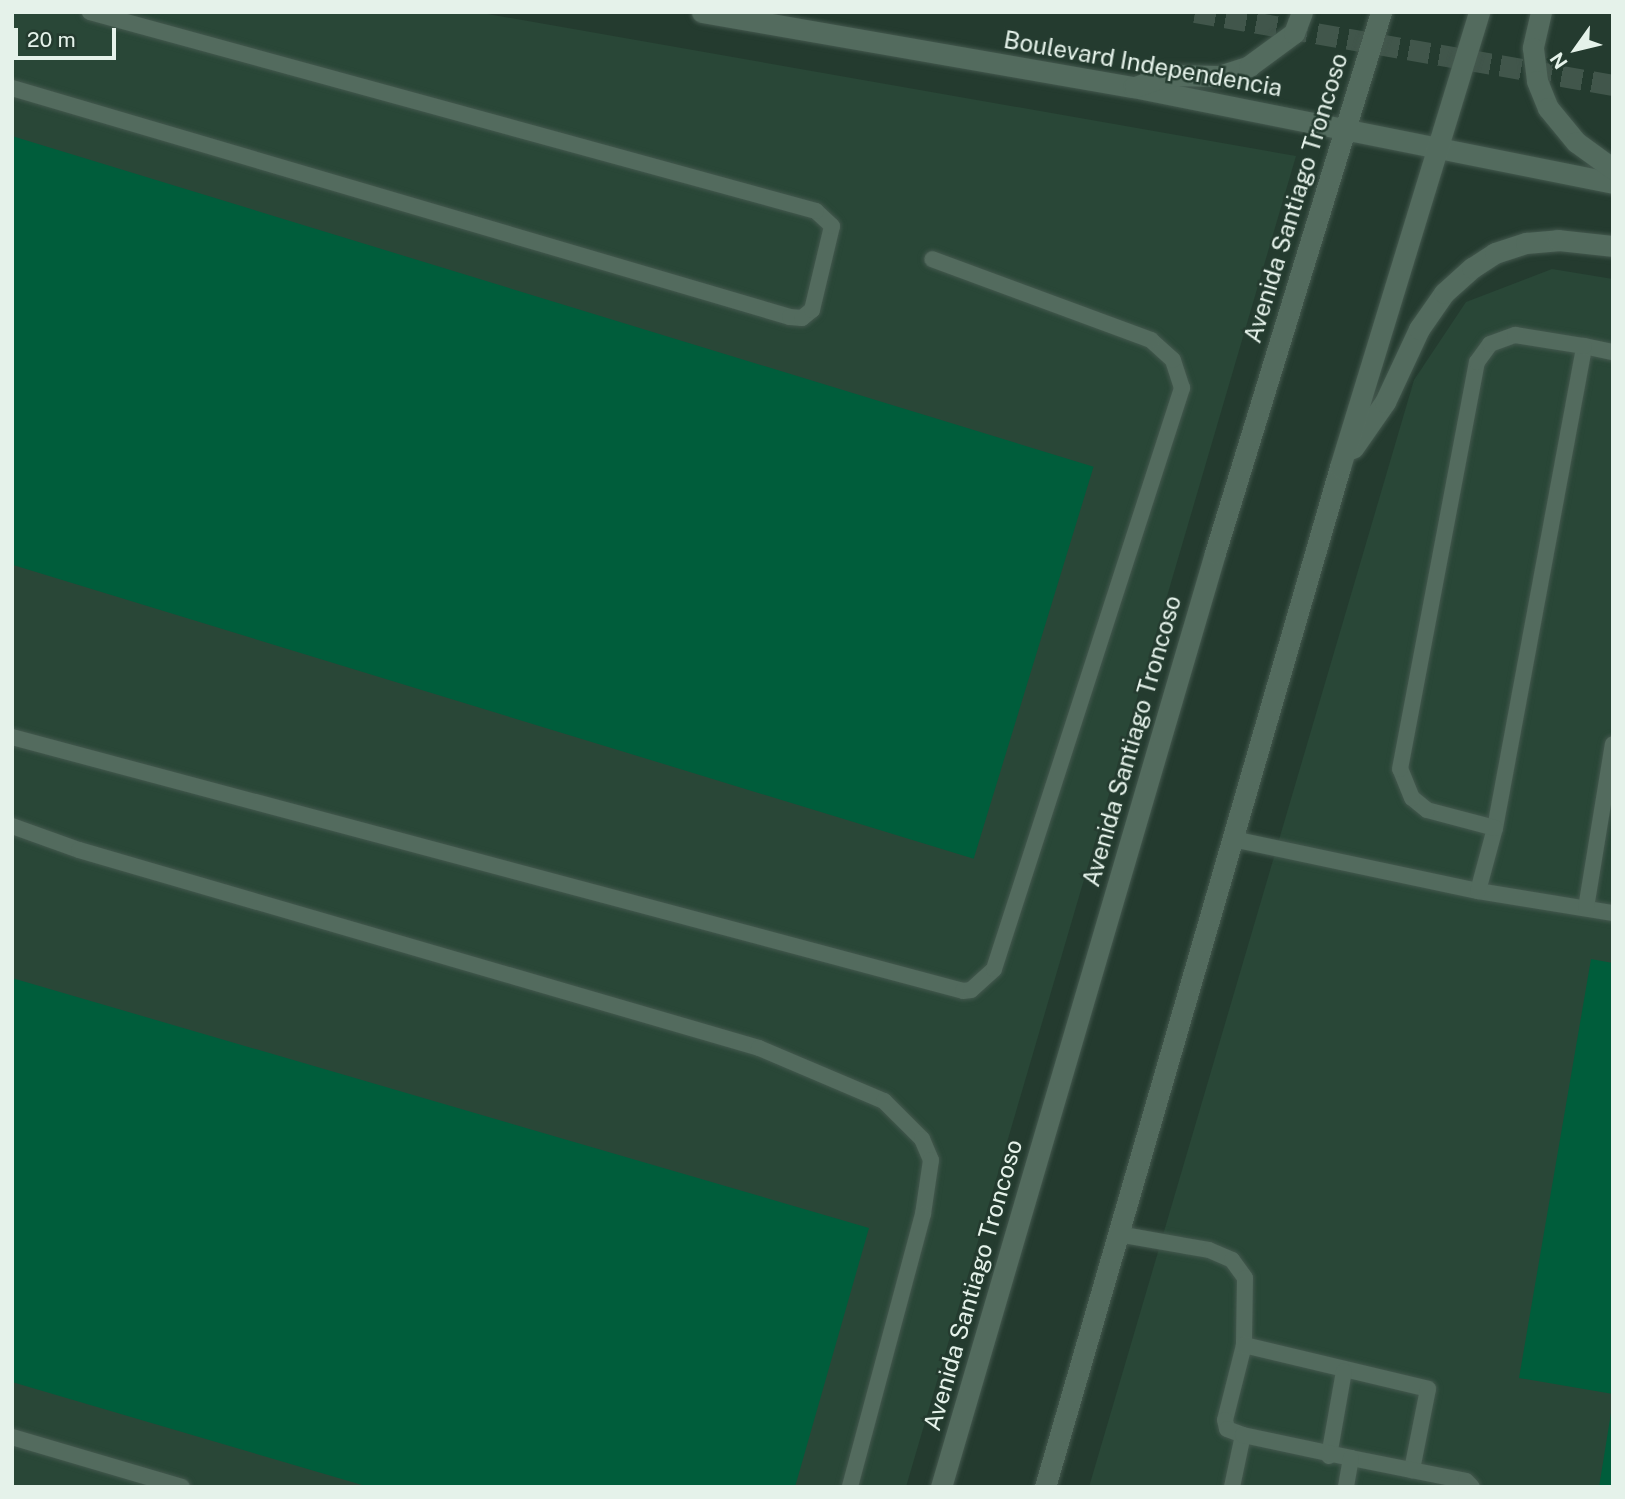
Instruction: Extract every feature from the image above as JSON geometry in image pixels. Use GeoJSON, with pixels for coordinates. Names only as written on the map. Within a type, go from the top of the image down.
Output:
{"type":"FeatureCollection","features":[{"type":"Feature","properties":{"kind":"main road","name":"Boulevard Independencia"},"geometry":{"type":"LineString","coordinates":[[702,12],[1133,87],[1344,127],[1613,183]]}},
{"type":"Feature","properties":{"kind":"main road"},"geometry":{"type":"LineString","coordinates":[[1133,87],[1168,75],[1219,76],[1249,66],[1294,33],[1302,12]]}},
{"type":"Feature","properties":{"kind":"main road","name":"Avenida Santiago Troncoso"},"geometry":{"type":"LineString","coordinates":[[941,1487],[1344,127],[1381,12]]}},
{"type":"Feature","properties":{"kind":"main road"},"geometry":{"type":"LineString","coordinates":[[1045,1487],[1340,467],[1441,147],[1479,12]]}},
{"type":"Feature","properties":{"kind":"main road"},"geometry":{"type":"LineString","coordinates":[[1541,12],[1533,48],[1537,81],[1548,108],[1576,142],[1613,169]]}},
{"type":"Feature","properties":{"kind":"main road"},"geometry":{"type":"LineString","coordinates":[[1340,467],[1385,402],[1419,329],[1444,293],[1472,268],[1495,253],[1526,243],[1558,240],[1613,246]]}},
{"type":"Feature","properties":{"kind":"lane"},"geometry":{"type":"LineString","coordinates":[[12,88],[790,317],[802,318],[812,310],[832,226],[816,211],[90,12]]}},
{"type":"Feature","properties":{"kind":"lane"},"geometry":{"type":"LineString","coordinates":[[12,737],[963,991],[971,990],[994,970],[1182,388],[1173,360],[1151,340],[932,259]]}},
{"type":"Feature","properties":{"kind":"lane"},"geometry":{"type":"LineString","coordinates":[[1495,828],[1427,810],[1412,799],[1400,769],[1477,362],[1490,344],[1516,335],[1613,352]]}},
{"type":"Feature","properties":{"kind":"lane"},"geometry":{"type":"LineString","coordinates":[[1478,891],[1495,828],[1584,346]]}},
{"type":"Feature","properties":{"kind":"lane"},"geometry":{"type":"LineString","coordinates":[[1586,908],[1613,744]]}},
{"type":"Feature","properties":{"kind":"lane"},"geometry":{"type":"LineString","coordinates":[[12,826],[93,854],[759,1048],[884,1101],[922,1139],[931,1160],[923,1214],[850,1487]]}},
{"type":"Feature","properties":{"kind":"lane"},"geometry":{"type":"LineString","coordinates":[[1233,839],[1478,891],[1613,914]]}},
{"type":"Feature","properties":{"kind":"lane"},"geometry":{"type":"LineString","coordinates":[[1118,1234],[1209,1250],[1232,1260],[1245,1278],[1244,1345],[1225,1420],[1227,1429],[1329,1456],[1352,1458],[1466,1481],[1472,1487]]}},
{"type":"Feature","properties":{"kind":"lane"},"geometry":{"type":"LineString","coordinates":[[1244,1345],[1428,1389],[1412,1471]]}},
{"type":"Feature","properties":{"kind":"lane"},"geometry":{"type":"LineString","coordinates":[[1329,1456],[1344,1371]]}},
{"type":"Feature","properties":{"kind":"lane"},"geometry":{"type":"LineString","coordinates":[[1232,1487],[1243,1435]]}},
{"type":"Feature","properties":{"kind":"lane"},"geometry":{"type":"LineString","coordinates":[[12,1437],[148,1482],[182,1487]]}},
{"type":"Feature","properties":{"kind":"lane"},"geometry":{"type":"LineString","coordinates":[[1346,1487],[1352,1458]]}},
{"type":"Feature","properties":{"kind":"shaded area"},"geometry":{"type":"Polygon","coordinates":[[[12,12],[476,12],[1296,156],[906,1487],[12,1487],[12,12]]]}},
{"type":"Feature","properties":{"kind":"shaded area"},"geometry":{"type":"Polygon","coordinates":[[[1552,269],[1613,279],[1613,1487],[1089,1487],[1414,380],[1466,302],[1552,269]]]}},
{"type":"Feature","properties":{"kind":"building"},"geometry":{"type":"Polygon","coordinates":[[[12,136],[1094,467],[974,859],[12,565],[12,136]]]}},
{"type":"Feature","properties":{"kind":"building"},"geometry":{"type":"Polygon","coordinates":[[[1591,959],[1613,963],[1613,1394],[1519,1378],[1591,959]]]}},
{"type":"Feature","properties":{"kind":"building"},"geometry":{"type":"Polygon","coordinates":[[[12,978],[869,1228],[795,1487],[369,1487],[12,1382],[12,978]]]}},
{"type":"Feature","properties":{"kind":"building"},"geometry":{"type":"Polygon","coordinates":[[[1611,1413],[1613,1487],[1599,1487],[1611,1413]]]}},
{"type":"Feature","properties":{"kind":"tunnel"},"geometry":{"type":"LineString","coordinates":[[1195,12],[1613,85]]}}]}
